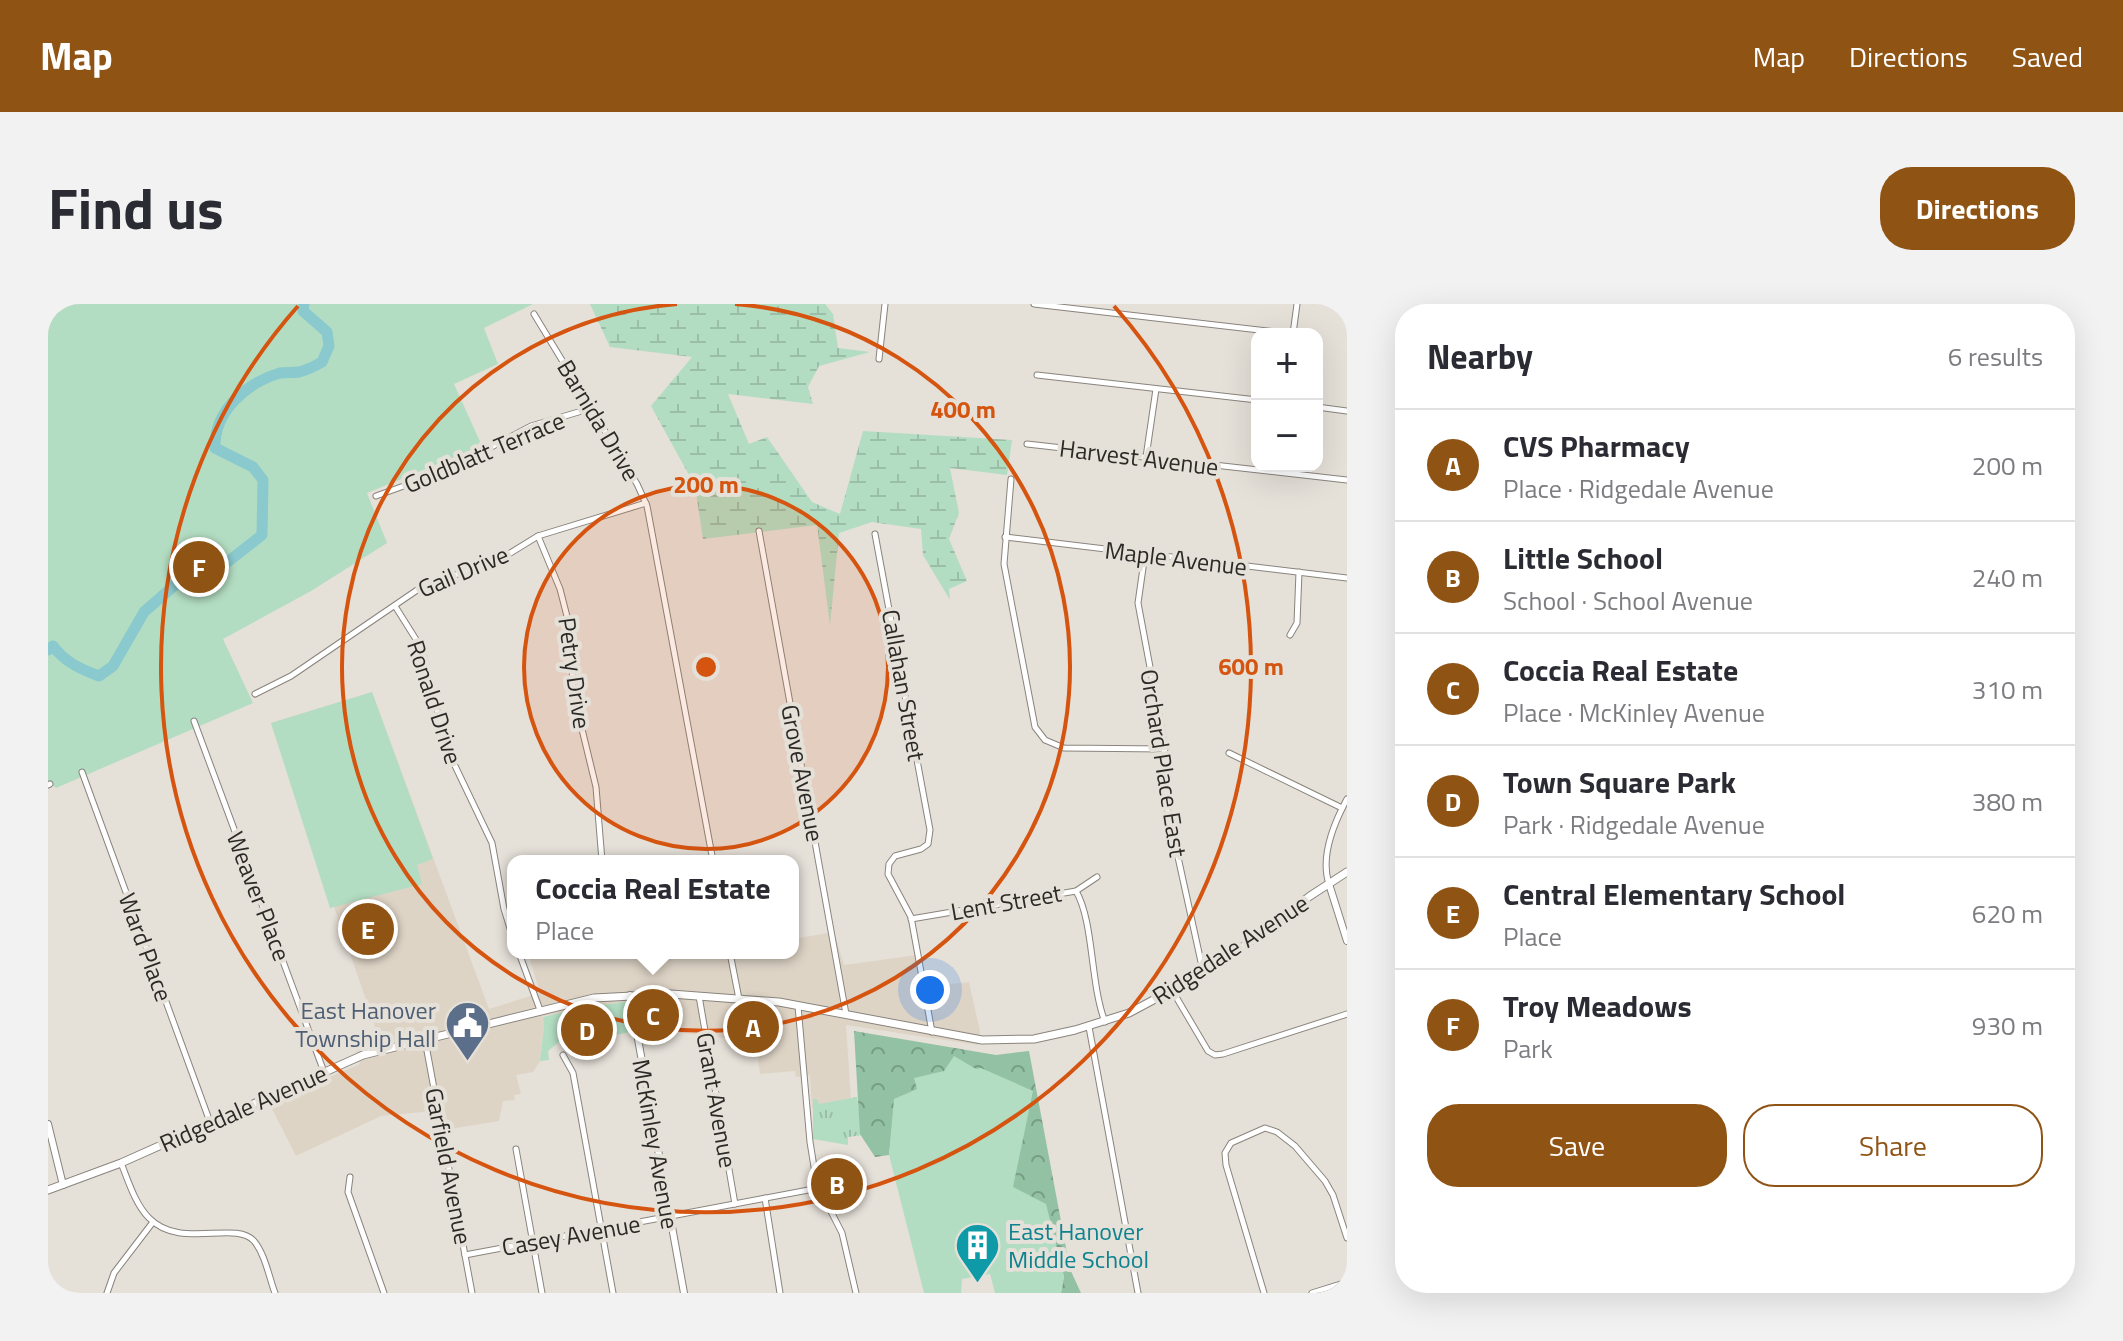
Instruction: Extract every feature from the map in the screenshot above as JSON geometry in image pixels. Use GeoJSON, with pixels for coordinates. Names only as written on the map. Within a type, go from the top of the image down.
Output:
{"type":"FeatureCollection","features":[{"type":"Feature","properties":{"kind":"main road","name":"Ridgedale Avenue"},"geometry":{"type":"LineString","coordinates":[[48,1190],[121,1163],[324,1072],[387,1048],[588,999],[630,995],[699,996],[798,1005],[982,1040],[1052,1036],[1089,1027],[1172,990],[1204,972],[1347,872]]}},
{"type":"Feature","properties":{"kind":"street"},"geometry":{"type":"LineString","coordinates":[[879,359],[885,304]]}},
{"type":"Feature","properties":{"kind":"street"},"geometry":{"type":"LineString","coordinates":[[1034,304],[1251,329]]}},
{"type":"Feature","properties":{"kind":"street"},"geometry":{"type":"LineString","coordinates":[[1294,328],[1297,304]]}},
{"type":"Feature","properties":{"kind":"street","name":"Barnida Drive"},"geometry":{"type":"LineString","coordinates":[[534,314],[646,503],[712,855]]}},
{"type":"Feature","properties":{"kind":"street"},"geometry":{"type":"LineString","coordinates":[[1037,375],[1251,399]]}},
{"type":"Feature","properties":{"kind":"street"},"geometry":{"type":"LineString","coordinates":[[1146,457],[1156,389]]}},
{"type":"Feature","properties":{"kind":"street","name":"Goldblatt Terrace"},"geometry":{"type":"LineString","coordinates":[[376,496],[448,470],[531,426],[592,408]]}},
{"type":"Feature","properties":{"kind":"street"},"geometry":{"type":"LineString","coordinates":[[1323,408],[1347,411]]}},
{"type":"Feature","properties":{"kind":"street","name":"Harvest Avenue"},"geometry":{"type":"LineString","coordinates":[[1027,444],[1251,467]]}},
{"type":"Feature","properties":{"kind":"street","name":"Harvest Avenue"},"geometry":{"type":"LineString","coordinates":[[1292,472],[1347,480]]}},
{"type":"Feature","properties":{"kind":"street"},"geometry":{"type":"LineString","coordinates":[[1011,479],[1004,564],[1035,727],[1052,745],[1064,748],[1165,749]]}},
{"type":"Feature","properties":{"kind":"street","name":"Gail Drive"},"geometry":{"type":"LineString","coordinates":[[255,694],[291,676],[423,586],[499,560],[538,536],[646,503]]}},
{"type":"Feature","properties":{"kind":"street","name":"Grove Avenue"},"geometry":{"type":"LineString","coordinates":[[759,531],[846,1014]]}},
{"type":"Feature","properties":{"kind":"street","name":"Callahan Street"},"geometry":{"type":"LineString","coordinates":[[875,534],[931,837],[924,848],[898,853],[888,866],[890,878],[911,919]]}},
{"type":"Feature","properties":{"kind":"street","name":"Petry Drive"},"geometry":{"type":"LineString","coordinates":[[538,536],[560,589],[571,632],[573,692],[596,787],[602,855]]}},
{"type":"Feature","properties":{"kind":"street","name":"Maple Avenue"},"geometry":{"type":"LineString","coordinates":[[1005,537],[1347,578]]}},
{"type":"Feature","properties":{"kind":"street","name":"Orchard Place East"},"geometry":{"type":"LineString","coordinates":[[1145,554],[1138,603],[1165,749],[1167,807],[1204,972]]}},
{"type":"Feature","properties":{"kind":"street"},"geometry":{"type":"LineString","coordinates":[[1290,635],[1297,623],[1299,572]]}},
{"type":"Feature","properties":{"kind":"street","name":"Ronald Drive"},"geometry":{"type":"LineString","coordinates":[[395,606],[422,649],[446,747],[492,843],[507,919]]}},
{"type":"Feature","properties":{"kind":"street","name":"Weaver Place"},"geometry":{"type":"LineString","coordinates":[[194,721],[324,1072]]}},
{"type":"Feature","properties":{"kind":"street"},"geometry":{"type":"LineString","coordinates":[[1229,753],[1342,808]]}},
{"type":"Feature","properties":{"kind":"street","name":"Ward Place"},"geometry":{"type":"LineString","coordinates":[[82,772],[210,1122]]}},
{"type":"Feature","properties":{"kind":"street"},"geometry":{"type":"LineString","coordinates":[[1347,799],[1325,866],[1347,941]]}},
{"type":"Feature","properties":{"kind":"street","name":"Lent Street"},"geometry":{"type":"LineString","coordinates":[[911,919],[1076,891],[1097,877]]}},
{"type":"Feature","properties":{"kind":"street"},"geometry":{"type":"LineString","coordinates":[[1076,891],[1082,906],[1105,1022]]}},
{"type":"Feature","properties":{"kind":"street"},"geometry":{"type":"LineString","coordinates":[[911,919],[932,1032]]}},
{"type":"Feature","properties":{"kind":"street"},"geometry":{"type":"LineString","coordinates":[[521,959],[540,1010]]}},
{"type":"Feature","properties":{"kind":"street"},"geometry":{"type":"LineString","coordinates":[[731,959],[739,999]]}},
{"type":"Feature","properties":{"kind":"street"},"geometry":{"type":"LineString","coordinates":[[1172,990],[1208,1051],[1215,1055],[1347,1014]]}},
{"type":"Feature","properties":{"kind":"street","name":"McKinley Avenue"},"geometry":{"type":"LineString","coordinates":[[630,995],[684,1293]]}},
{"type":"Feature","properties":{"kind":"street","name":"Grant Avenue"},"geometry":{"type":"LineString","coordinates":[[699,996],[735,1204]]}},
{"type":"Feature","properties":{"kind":"street"},"geometry":{"type":"LineString","coordinates":[[798,1005],[810,1142],[819,1188],[842,1233],[856,1293]]}},
{"type":"Feature","properties":{"kind":"street"},"geometry":{"type":"LineString","coordinates":[[1089,1027],[1138,1293]]}},
{"type":"Feature","properties":{"kind":"street","name":"Garfield Avenue"},"geometry":{"type":"LineString","coordinates":[[424,1039],[472,1293]]}},
{"type":"Feature","properties":{"kind":"street"},"geometry":{"type":"LineString","coordinates":[[563,1055],[573,1073],[613,1293]]}},
{"type":"Feature","properties":{"kind":"street"},"geometry":{"type":"LineString","coordinates":[[48,1124],[63,1185]]}},
{"type":"Feature","properties":{"kind":"street"},"geometry":{"type":"LineString","coordinates":[[1264,1293],[1226,1165],[1225,1153],[1231,1143],[1265,1128],[1287,1139],[1330,1188],[1347,1238]]}},
{"type":"Feature","properties":{"kind":"street"},"geometry":{"type":"LineString","coordinates":[[516,1149],[542,1293]]}},
{"type":"Feature","properties":{"kind":"street"},"geometry":{"type":"LineString","coordinates":[[121,1163],[142,1211],[153,1222],[189,1235],[235,1233],[246,1236],[258,1248],[275,1293]]}},
{"type":"Feature","properties":{"kind":"street"},"geometry":{"type":"LineString","coordinates":[[350,1177],[348,1192],[384,1293]]}},
{"type":"Feature","properties":{"kind":"street","name":"Casey Avenue"},"geometry":{"type":"LineString","coordinates":[[465,1255],[819,1188]]}},
{"type":"Feature","properties":{"kind":"street"},"geometry":{"type":"LineString","coordinates":[[765,1198],[780,1293]]}},
{"type":"Feature","properties":{"kind":"street"},"geometry":{"type":"LineString","coordinates":[[107,1293],[114,1273],[153,1222]]}},
{"type":"Feature","properties":{"kind":"street"},"geometry":{"type":"LineString","coordinates":[[1312,1293],[1347,1282]]}},
{"type":"Feature","properties":{"kind":"shaded area"},"geometry":{"type":"Polygon","coordinates":[[[372,692],[489,1009],[540,993],[530,959],[799,959],[799,938],[834,932],[844,965],[917,955],[924,987],[969,982],[980,1031],[978,1045],[846,1025],[851,1100],[812,1109],[810,1075],[796,1077],[795,1071],[760,1074],[755,1042],[667,1031],[659,1040],[643,1048],[641,1032],[630,1032],[624,1002],[542,1016],[540,1061],[533,1072],[516,1075],[521,1094],[514,1095],[515,1100],[503,1101],[499,1121],[438,1131],[433,1111],[381,1116],[296,1156],[269,1103],[360,1064],[356,1051],[395,1038],[380,1041],[271,723],[372,692]]]}},
{"type":"Feature","properties":{"kind":"green space"},"geometry":{"type":"Polygon","coordinates":[[[48,304],[533,304],[484,328],[498,364],[454,384],[482,446],[367,493],[387,543],[311,591],[223,639],[253,703],[56,788],[48,781],[48,304]]]}},
{"type":"Feature","properties":{"kind":"green space"},"geometry":{"type":"Polygon","coordinates":[[[590,304],[825,304],[833,314],[838,348],[870,352],[819,366],[808,387],[813,404],[728,394],[749,444],[767,437],[812,502],[840,514],[863,431],[1012,440],[1007,475],[950,468],[959,513],[949,539],[967,581],[949,589],[950,600],[923,555],[921,529],[872,522],[839,533],[830,625],[817,525],[703,539],[695,486],[651,406],[692,357],[610,347],[590,304]]]}},
{"type":"Feature","properties":{"kind":"green space"},"geometry":{"type":"Polygon","coordinates":[[[372,692],[433,859],[417,865],[422,884],[330,908],[271,723],[372,692]]]}},
{"type":"Feature","properties":{"kind":"green space"},"geometry":{"type":"Polygon","coordinates":[[[625,1002],[630,1032],[571,1044],[560,1041],[548,1051],[549,1060],[540,1061],[543,1017],[625,1002]]]}},
{"type":"Feature","properties":{"kind":"green space"},"geometry":{"type":"Polygon","coordinates":[[[854,1031],[996,1055],[1029,1051],[1070,1269],[1081,1293],[1061,1293],[1064,1276],[1013,1187],[895,1099],[889,1155],[875,1157],[860,1134],[854,1031]]]}},
{"type":"Feature","properties":{"kind":"green space"},"geometry":{"type":"Polygon","coordinates":[[[954,1056],[976,1069],[981,1068],[1033,1091],[1013,1187],[1046,1204],[1064,1276],[1061,1293],[995,1293],[990,1274],[962,1279],[961,1293],[924,1293],[889,1155],[894,1099],[917,1089],[914,1078],[944,1071],[954,1056]]]}},
{"type":"Feature","properties":{"kind":"green space"},"geometry":{"type":"Polygon","coordinates":[[[857,1097],[863,1135],[848,1137],[848,1145],[813,1139],[813,1099],[817,1099],[819,1104],[857,1097]]]}},
{"type":"Feature","properties":{"kind":"waterway"},"geometry":{"type":"LineString","coordinates":[[48,650],[53,646],[73,664],[99,676],[113,666],[144,612],[177,583],[202,570],[225,564],[262,535],[263,480],[253,467],[215,448],[216,435],[226,411],[244,391],[280,373],[299,372],[322,362],[329,346],[327,332],[303,311],[304,304]]}},
{"type":"Feature","properties":{"kind":"place","name":"Troy Meadows"},"geometry":{"type":"Point","coordinates":[199,567]}},
{"type":"Feature","properties":{"kind":"place","name":"Central Elementary School"},"geometry":{"type":"Point","coordinates":[368,929]}},
{"type":"Feature","properties":{"kind":"place","name":"Coccia Real Estate"},"geometry":{"type":"Point","coordinates":[653,1015]}},
{"type":"Feature","properties":{"kind":"place","name":"CVS Pharmacy"},"geometry":{"type":"Point","coordinates":[753,1027]}},
{"type":"Feature","properties":{"kind":"place","name":"Town Square Park"},"geometry":{"type":"Point","coordinates":[587,1030]}},
{"type":"Feature","properties":{"kind":"place","name":"East Hanover Township Hall"},"geometry":{"type":"Point","coordinates":[467,1063]}},
{"type":"Feature","properties":{"kind":"place","name":"Little School"},"geometry":{"type":"Point","coordinates":[837,1184]}},
{"type":"Feature","properties":{"kind":"place","name":"East Hanover Middle School"},"geometry":{"type":"Point","coordinates":[977,1284]}}]}
